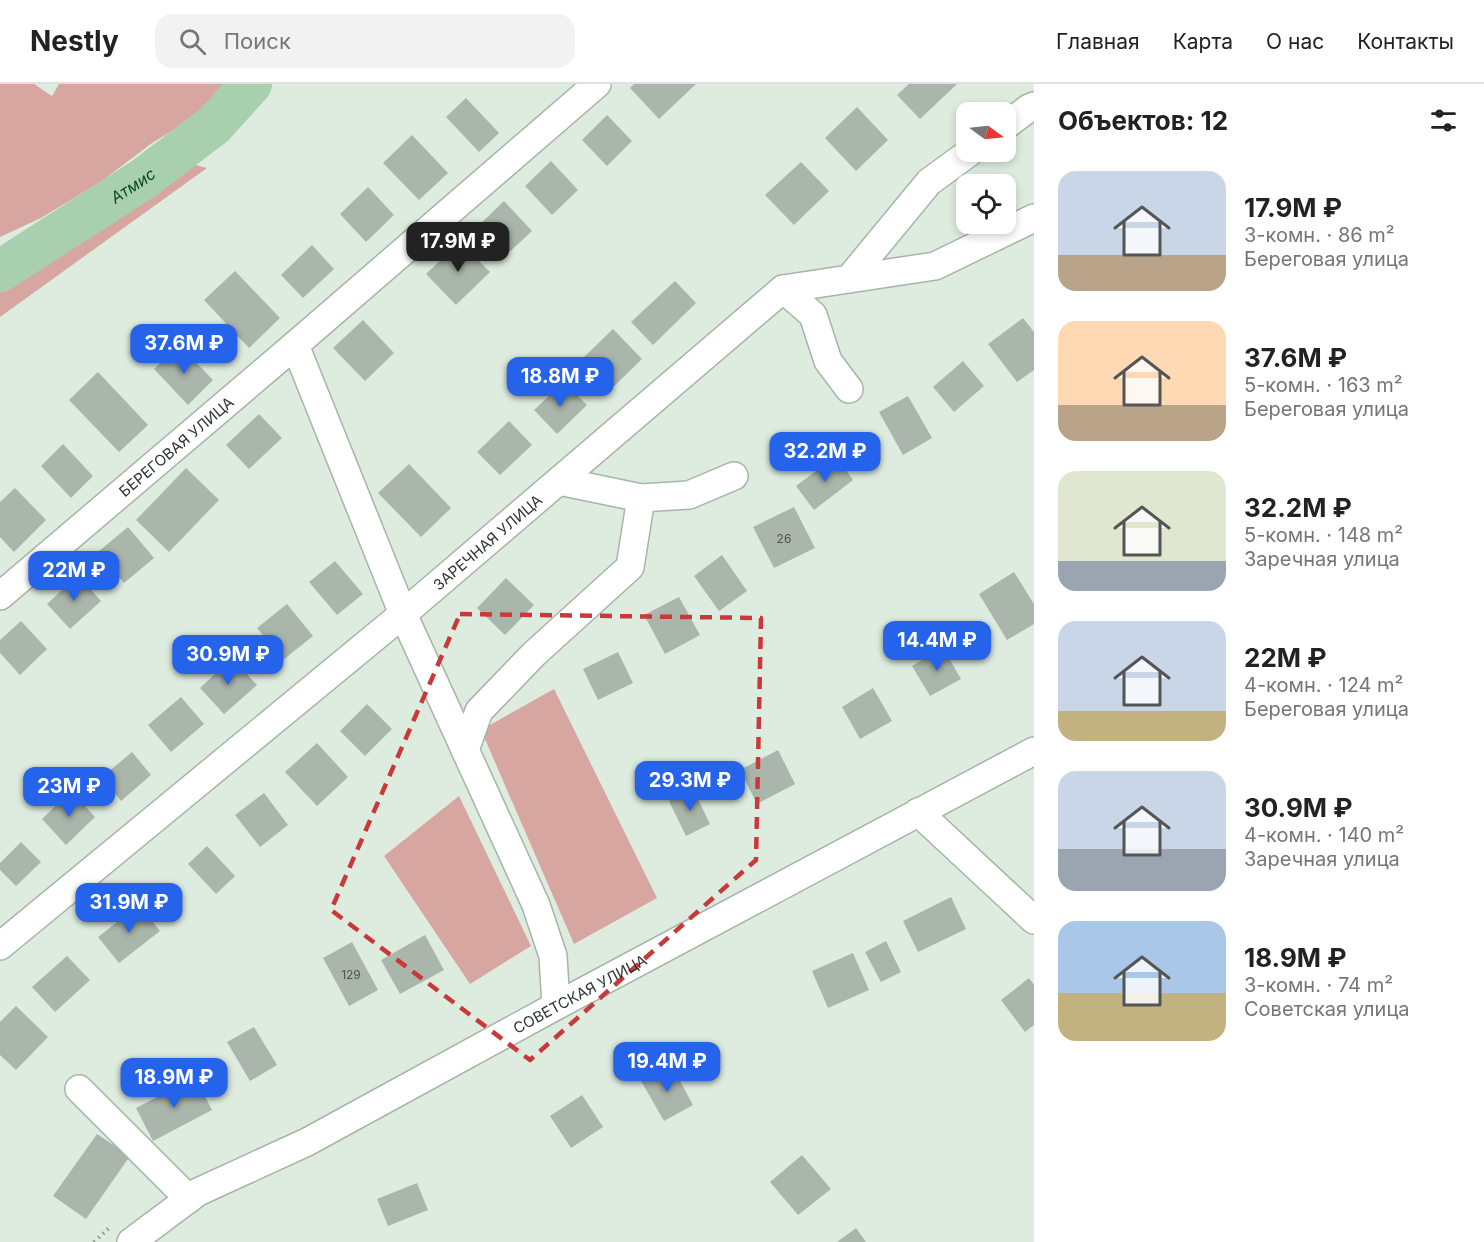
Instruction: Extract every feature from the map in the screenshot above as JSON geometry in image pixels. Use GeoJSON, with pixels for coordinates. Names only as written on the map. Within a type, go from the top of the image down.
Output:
{"type":"FeatureCollection","features":[{"type":"Feature","properties":{"kind":"street","name":"БЕРЕГОВАЯ УЛИЦА"},"geometry":{"type":"LineString","coordinates":[[0,596],[597,84]]}},
{"type":"Feature","properties":{"kind":"street"},"geometry":{"type":"LineString","coordinates":[[1016,118],[1034,106]]}},
{"type":"Feature","properties":{"kind":"street"},"geometry":{"type":"LineString","coordinates":[[849,279],[929,182],[956,162]]}},
{"type":"Feature","properties":{"kind":"street"},"geometry":{"type":"LineString","coordinates":[[783,289],[935,266],[1034,218]]}},
{"type":"Feature","properties":{"kind":"street"},"geometry":{"type":"LineString","coordinates":[[783,289],[813,315],[828,361],[849,389]]}},
{"type":"Feature","properties":{"kind":"street","name":"ЗАРЕЧНАЯ УЛИЦА"},"geometry":{"type":"LineString","coordinates":[[0,946],[403,614],[783,289]]}},
{"type":"Feature","properties":{"kind":"street"},"geometry":{"type":"LineString","coordinates":[[295,345],[403,614],[536,905],[553,956],[556,1006]]}},
{"type":"Feature","properties":{"kind":"street"},"geometry":{"type":"LineString","coordinates":[[559,481],[641,498],[689,495],[734,476]]}},
{"type":"Feature","properties":{"kind":"street"},"geometry":{"type":"LineString","coordinates":[[465,750],[479,711],[534,654],[630,567],[641,498]]}},
{"type":"Feature","properties":{"kind":"street","name":"СОВЕТСКАЯ УЛИЦА"},"geometry":{"type":"LineString","coordinates":[[131,1242],[198,1192],[307,1142],[556,1006],[1034,751]]}},
{"type":"Feature","properties":{"kind":"street"},"geometry":{"type":"LineString","coordinates":[[918,813],[1034,920]]}},
{"type":"Feature","properties":{"kind":"street"},"geometry":{"type":"LineString","coordinates":[[79,1089],[189,1199]]}},
{"type":"Feature","properties":{"kind":"highlighted area"},"geometry":{"type":"Polygon","coordinates":[[[460,614],[761,618],[756,860],[530,1060],[331,910],[460,614]]]}},
{"type":"Feature","properties":{"kind":"shaded area"},"geometry":{"type":"Polygon","coordinates":[[[0,84],[34,84],[52,96],[59,84],[227,84],[188,121],[152,143],[102,181],[41,218],[0,237],[0,84]]]}},
{"type":"Feature","properties":{"kind":"shaded area"},"geometry":{"type":"Polygon","coordinates":[[[185,162],[207,168],[0,317],[0,288],[34,269],[185,162]]]}},
{"type":"Feature","properties":{"kind":"shaded area"},"geometry":{"type":"Polygon","coordinates":[[[554,689],[657,898],[574,944],[481,730],[554,689]]]}},
{"type":"Feature","properties":{"kind":"shaded area"},"geometry":{"type":"Polygon","coordinates":[[[459,796],[531,946],[470,984],[384,856],[459,796]]]}},
{"type":"Feature","properties":{"kind":"building"},"geometry":{"type":"Polygon","coordinates":[[[634,84],[696,84],[659,119],[630,88],[634,84]]]}},
{"type":"Feature","properties":{"kind":"building"},"geometry":{"type":"Polygon","coordinates":[[[909,84],[957,84],[920,119],[897,95],[909,84]]]}},
{"type":"Feature","properties":{"kind":"building"},"geometry":{"type":"Polygon","coordinates":[[[466,98],[499,133],[479,152],[446,117],[466,98]]]}},
{"type":"Feature","properties":{"kind":"building"},"geometry":{"type":"Polygon","coordinates":[[[857,107],[888,140],[856,171],[825,138],[857,107]]]}},
{"type":"Feature","properties":{"kind":"building"},"geometry":{"type":"Polygon","coordinates":[[[607,115],[632,141],[607,166],[582,140],[607,115]]]}},
{"type":"Feature","properties":{"kind":"building"},"geometry":{"type":"Polygon","coordinates":[[[412,135],[448,173],[419,200],[383,163],[412,135]]]}},
{"type":"Feature","properties":{"kind":"building"},"geometry":{"type":"Polygon","coordinates":[[[551,161],[578,190],[552,215],[525,186],[551,161]]]}},
{"type":"Feature","properties":{"kind":"building"},"geometry":{"type":"Polygon","coordinates":[[[801,162],[829,191],[794,225],[765,195],[801,162]]]}},
{"type":"Feature","properties":{"kind":"building"},"geometry":{"type":"Polygon","coordinates":[[[368,187],[394,215],[366,242],[340,214],[368,187]]]}},
{"type":"Feature","properties":{"kind":"building"},"geometry":{"type":"Polygon","coordinates":[[[504,201],[532,231],[503,258],[475,229],[504,201]]]}},
{"type":"Feature","properties":{"kind":"building"},"geometry":{"type":"Polygon","coordinates":[[[460,242],[490,272],[456,305],[426,274],[460,242]]]}},
{"type":"Feature","properties":{"kind":"building"},"geometry":{"type":"Polygon","coordinates":[[[312,245],[334,269],[303,298],[281,275],[312,245]]]}},
{"type":"Feature","properties":{"kind":"building"},"geometry":{"type":"Polygon","coordinates":[[[235,271],[280,318],[249,348],[204,300],[235,271]]]}},
{"type":"Feature","properties":{"kind":"building"},"geometry":{"type":"Polygon","coordinates":[[[675,281],[696,303],[653,345],[631,322],[675,281]]]}},
{"type":"Feature","properties":{"kind":"building"},"geometry":{"type":"Polygon","coordinates":[[[1023,318],[1034,332],[1034,370],[1017,382],[988,344],[1023,318]]]}},
{"type":"Feature","properties":{"kind":"building"},"geometry":{"type":"Polygon","coordinates":[[[363,320],[394,353],[365,381],[333,348],[363,320]]]}},
{"type":"Feature","properties":{"kind":"building"},"geometry":{"type":"Polygon","coordinates":[[[613,329],[642,359],[610,390],[581,360],[613,329]]]}},
{"type":"Feature","properties":{"kind":"building"},"geometry":{"type":"Polygon","coordinates":[[[179,345],[213,380],[188,405],[154,369],[179,345]]]}},
{"type":"Feature","properties":{"kind":"building"},"geometry":{"type":"Polygon","coordinates":[[[963,361],[984,386],[954,412],[933,387],[963,361]]]}},
{"type":"Feature","properties":{"kind":"building"},"geometry":{"type":"Polygon","coordinates":[[[98,372],[148,425],[119,452],[69,400],[98,372]]]}},
{"type":"Feature","properties":{"kind":"building"},"geometry":{"type":"Polygon","coordinates":[[[564,382],[587,405],[557,434],[534,410],[564,382]]]}},
{"type":"Feature","properties":{"kind":"building"},"geometry":{"type":"Polygon","coordinates":[[[908,396],[932,438],[903,455],[879,412],[908,396]]]}},
{"type":"Feature","properties":{"kind":"building"},"geometry":{"type":"Polygon","coordinates":[[[259,414],[282,438],[249,469],[226,445],[259,414]]]}},
{"type":"Feature","properties":{"kind":"building"},"geometry":{"type":"Polygon","coordinates":[[[509,421],[532,445],[500,475],[477,452],[509,421]]]}},
{"type":"Feature","properties":{"kind":"building"},"geometry":{"type":"Polygon","coordinates":[[[63,444],[93,476],[71,498],[41,466],[63,444]]]}},
{"type":"Feature","properties":{"kind":"building"},"geometry":{"type":"Polygon","coordinates":[[[836,456],[853,480],[814,510],[796,486],[836,456]]]}},
{"type":"Feature","properties":{"kind":"building"},"geometry":{"type":"Polygon","coordinates":[[[409,464],[451,508],[421,537],[378,493],[409,464]]]}},
{"type":"Feature","properties":{"kind":"building"},"geometry":{"type":"Polygon","coordinates":[[[186,468],[219,500],[169,552],[136,520],[186,468]]]}},
{"type":"Feature","properties":{"kind":"building"},"geometry":{"type":"Polygon","coordinates":[[[15,488],[46,520],[14,552],[0,537],[0,502],[15,488]]]}},
{"type":"Feature","properties":{"kind":"building"},"geometry":{"type":"Polygon","coordinates":[[[794,507],[815,548],[774,568],[753,527],[794,507]]]}},
{"type":"Feature","properties":{"kind":"building"},"geometry":{"type":"Polygon","coordinates":[[[128,527],[154,558],[124,583],[98,552],[128,527]]]}},
{"type":"Feature","properties":{"kind":"building"},"geometry":{"type":"Polygon","coordinates":[[[722,555],[747,591],[719,611],[694,576],[722,555]]]}},
{"type":"Feature","properties":{"kind":"building"},"geometry":{"type":"Polygon","coordinates":[[[335,561],[363,594],[337,615],[309,582],[335,561]]]}},
{"type":"Feature","properties":{"kind":"building"},"geometry":{"type":"Polygon","coordinates":[[[1014,572],[1034,604],[1034,624],[1007,640],[979,594],[1014,572]]]}},
{"type":"Feature","properties":{"kind":"building"},"geometry":{"type":"Polygon","coordinates":[[[78,575],[101,601],[70,629],[47,604],[78,575]]]}},
{"type":"Feature","properties":{"kind":"building"},"geometry":{"type":"Polygon","coordinates":[[[506,578],[534,605],[505,635],[477,608],[506,578]]]}},
{"type":"Feature","properties":{"kind":"building"},"geometry":{"type":"Polygon","coordinates":[[[679,597],[700,635],[665,654],[644,615],[679,597]]]}},
{"type":"Feature","properties":{"kind":"building"},"geometry":{"type":"Polygon","coordinates":[[[287,604],[313,636],[283,660],[257,628],[287,604]]]}},
{"type":"Feature","properties":{"kind":"building"},"geometry":{"type":"Polygon","coordinates":[[[21,621],[47,649],[20,675],[0,653],[0,640],[21,621]]]}},
{"type":"Feature","properties":{"kind":"building"},"geometry":{"type":"Polygon","coordinates":[[[943,648],[961,679],[930,696],[912,666],[943,648]]]}},
{"type":"Feature","properties":{"kind":"building"},"geometry":{"type":"Polygon","coordinates":[[[618,652],[633,683],[598,700],[583,669],[618,652]]]}},
{"type":"Feature","properties":{"kind":"building"},"geometry":{"type":"Polygon","coordinates":[[[232,658],[257,685],[224,714],[200,688],[232,658]]]}},
{"type":"Feature","properties":{"kind":"building"},"geometry":{"type":"Polygon","coordinates":[[[873,688],[892,721],[860,739],[842,707],[873,688]]]}},
{"type":"Feature","properties":{"kind":"building"},"geometry":{"type":"Polygon","coordinates":[[[181,697],[204,724],[171,752],[148,725],[181,697]]]}},
{"type":"Feature","properties":{"kind":"building"},"geometry":{"type":"Polygon","coordinates":[[[367,704],[392,729],[365,756],[340,731],[367,704]]]}},
{"type":"Feature","properties":{"kind":"building"},"geometry":{"type":"Polygon","coordinates":[[[317,743],[348,777],[317,806],[285,772],[317,743]]]}},
{"type":"Feature","properties":{"kind":"building"},"geometry":{"type":"Polygon","coordinates":[[[778,750],[795,784],[757,804],[740,770],[778,750]]]}},
{"type":"Feature","properties":{"kind":"building"},"geometry":{"type":"Polygon","coordinates":[[[132,752],[151,775],[121,801],[102,777],[132,752]]]}},
{"type":"Feature","properties":{"kind":"building"},"geometry":{"type":"Polygon","coordinates":[[[693,789],[710,824],[686,836],[669,801],[693,789]]]}},
{"type":"Feature","properties":{"kind":"building"},"geometry":{"type":"Polygon","coordinates":[[[71,791],[95,817],[66,845],[42,819],[71,791]]]}},
{"type":"Feature","properties":{"kind":"building"},"geometry":{"type":"Polygon","coordinates":[[[264,793],[288,825],[260,847],[235,815],[264,793]]]}},
{"type":"Feature","properties":{"kind":"building"},"geometry":{"type":"Polygon","coordinates":[[[21,842],[41,862],[16,886],[0,870],[0,863],[21,842]]]}},
{"type":"Feature","properties":{"kind":"building"},"geometry":{"type":"Polygon","coordinates":[[[207,846],[235,876],[216,894],[188,864],[207,846]]]}},
{"type":"Feature","properties":{"kind":"building"},"geometry":{"type":"Polygon","coordinates":[[[951,897],[966,929],[918,952],[903,921],[951,897]]]}},
{"type":"Feature","properties":{"kind":"building"},"geometry":{"type":"Polygon","coordinates":[[[139,905],[160,931],[119,963],[98,937],[139,905]]]}},
{"type":"Feature","properties":{"kind":"building"},"geometry":{"type":"Polygon","coordinates":[[[425,935],[444,970],[400,994],[381,960],[425,935]]]}},
{"type":"Feature","properties":{"kind":"building"},"geometry":{"type":"Polygon","coordinates":[[[886,941],[901,972],[881,982],[865,952],[886,941]]]}},
{"type":"Feature","properties":{"kind":"building"},"geometry":{"type":"Polygon","coordinates":[[[352,942],[378,990],[349,1006],[323,958],[352,942]]]}},
{"type":"Feature","properties":{"kind":"building"},"geometry":{"type":"Polygon","coordinates":[[[853,953],[869,990],[828,1008],[812,971],[853,953]]]}},
{"type":"Feature","properties":{"kind":"building"},"geometry":{"type":"Polygon","coordinates":[[[67,956],[90,980],[55,1012],[32,987],[67,956]]]}},
{"type":"Feature","properties":{"kind":"building"},"geometry":{"type":"Polygon","coordinates":[[[1029,978],[1034,985],[1034,1025],[1025,1032],[1001,1000],[1029,978]]]}},
{"type":"Feature","properties":{"kind":"building"},"geometry":{"type":"Polygon","coordinates":[[[16,1006],[48,1037],[16,1070],[0,1055],[0,1022],[16,1006]]]}},
{"type":"Feature","properties":{"kind":"building"},"geometry":{"type":"Polygon","coordinates":[[[254,1027],[277,1065],[250,1081],[227,1042],[254,1027]]]}},
{"type":"Feature","properties":{"kind":"building"},"geometry":{"type":"Polygon","coordinates":[[[671,1064],[693,1105],[664,1121],[641,1081],[671,1064]]]}},
{"type":"Feature","properties":{"kind":"building"},"geometry":{"type":"Polygon","coordinates":[[[195,1077],[212,1110],[153,1141],[136,1108],[195,1077]]]}},
{"type":"Feature","properties":{"kind":"building"},"geometry":{"type":"Polygon","coordinates":[[[582,1095],[603,1127],[571,1148],[550,1116],[582,1095]]]}},
{"type":"Feature","properties":{"kind":"building"},"geometry":{"type":"Polygon","coordinates":[[[97,1134],[130,1156],[86,1219],[53,1196],[97,1134]]]}},
{"type":"Feature","properties":{"kind":"building"},"geometry":{"type":"Polygon","coordinates":[[[802,1155],[831,1189],[798,1215],[770,1182],[802,1155]]]}},
{"type":"Feature","properties":{"kind":"building"},"geometry":{"type":"Polygon","coordinates":[[[417,1183],[428,1210],[388,1226],[377,1199],[417,1183]]]}},
{"type":"Feature","properties":{"kind":"building"},"geometry":{"type":"Polygon","coordinates":[[[856,1228],[866,1242],[837,1242],[856,1228]]]}},
{"type":"Feature","properties":{"kind":"waterway","name":"Атмис"},"geometry":{"type":"LineString","coordinates":[[0,271],[143,179],[214,125],[251,84]]}}]}
